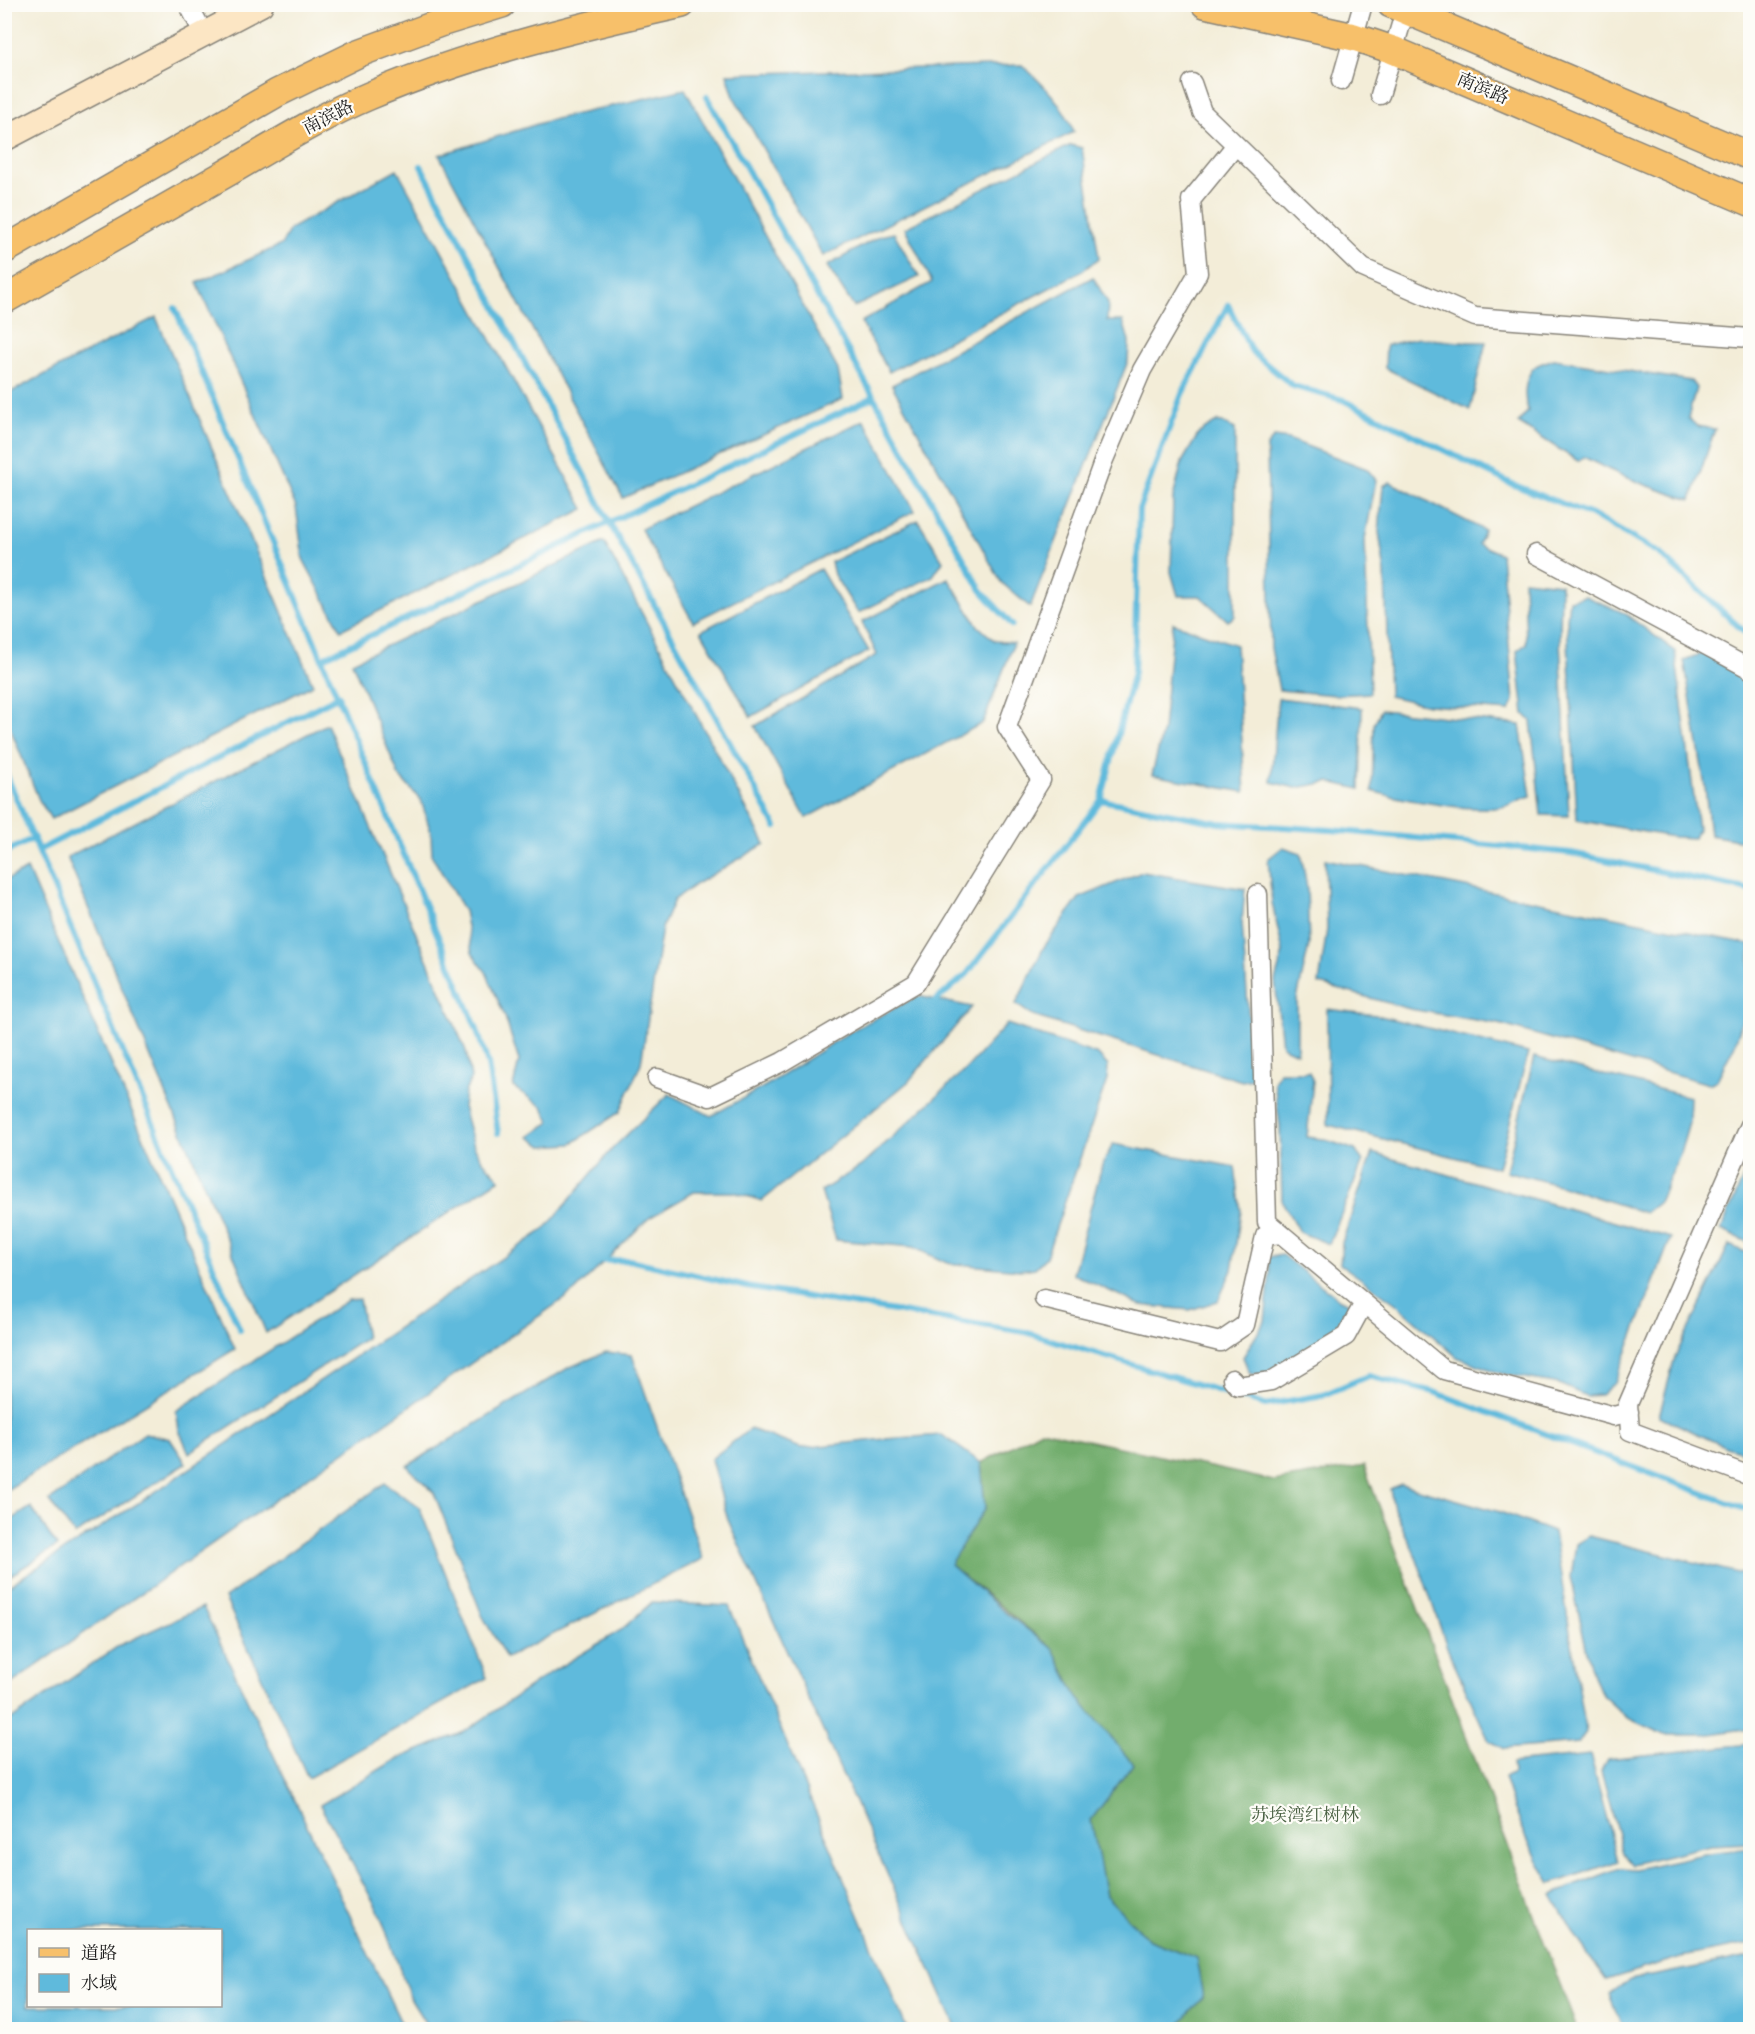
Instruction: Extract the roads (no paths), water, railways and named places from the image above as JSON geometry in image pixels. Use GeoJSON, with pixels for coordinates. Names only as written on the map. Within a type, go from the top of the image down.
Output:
{"type":"FeatureCollection","features":[{"type":"Feature","properties":{"kind":"main road"},"geometry":{"type":"LineString","coordinates":[[4,250],[277,93],[359,53],[440,23],[502,4]]}},
{"type":"Feature","properties":{"kind":"main road","name":"南滨路"},"geometry":{"type":"LineString","coordinates":[[4,300],[299,132],[368,97],[437,71],[519,45],[595,24],[682,4]]}},
{"type":"Feature","properties":{"kind":"main road","name":"南滨路"},"geometry":{"type":"LineString","coordinates":[[1205,4],[1354,37],[1393,50],[1750,202]]}},
{"type":"Feature","properties":{"kind":"main road"},"geometry":{"type":"LineString","coordinates":[[1401,6],[1750,156]]}},
{"type":"Feature","properties":{"kind":"street"},"geometry":{"type":"LineString","coordinates":[[188,4],[205,36]]}},
{"type":"Feature","properties":{"kind":"street"},"geometry":{"type":"LineString","coordinates":[[4,140],[205,36],[261,4]]}},
{"type":"Feature","properties":{"kind":"street"},"geometry":{"type":"LineString","coordinates":[[1341,81],[1363,4]]}},
{"type":"Feature","properties":{"kind":"street"},"geometry":{"type":"LineString","coordinates":[[1380,95],[1393,50],[1401,6]]}},
{"type":"Feature","properties":{"kind":"street"},"geometry":{"type":"LineString","coordinates":[[1192,83],[1202,112],[1363,268],[1475,317],[1750,338]]}},
{"type":"Feature","properties":{"kind":"street"},"geometry":{"type":"LineString","coordinates":[[657,1078],[710,1097],[782,1062],[916,983],[1041,780],[1007,727],[1103,462],[1142,370],[1198,273],[1191,200],[1236,145]]}},
{"type":"Feature","properties":{"kind":"street"},"geometry":{"type":"LineString","coordinates":[[1536,554],[1750,669]]}},
{"type":"Feature","properties":{"kind":"street"},"geometry":{"type":"LineString","coordinates":[[1258,894],[1267,1222],[1444,1370],[1614,1416],[1629,1412]]}},
{"type":"Feature","properties":{"kind":"street"},"geometry":{"type":"LineString","coordinates":[[1750,1125],[1628,1404],[1630,1431],[1750,1476]]}},
{"type":"Feature","properties":{"kind":"street"},"geometry":{"type":"LineString","coordinates":[[1044,1299],[1220,1342],[1245,1325],[1265,1236],[1280,1234]]}},
{"type":"Feature","properties":{"kind":"street"},"geometry":{"type":"LineString","coordinates":[[1232,1379],[1238,1386],[1271,1381],[1346,1336],[1364,1303]]}},
{"type":"Feature","properties":{"kind":"water"},"geometry":{"type":"Polygon","coordinates":[[[1022,65],[1059,104],[1074,132],[823,256],[734,97],[727,74],[1022,65]]]}},
{"type":"Feature","properties":{"kind":"water"},"geometry":{"type":"Polygon","coordinates":[[[685,89],[838,370],[843,399],[623,498],[439,155],[547,121],[685,89]]]}},
{"type":"Feature","properties":{"kind":"water"},"geometry":{"type":"Polygon","coordinates":[[[1071,145],[1082,148],[1099,258],[1082,271],[889,372],[861,322],[932,282],[905,228],[1071,145]]]}},
{"type":"Feature","properties":{"kind":"water"},"geometry":{"type":"Polygon","coordinates":[[[397,169],[584,509],[341,630],[303,559],[296,507],[197,283],[281,245],[290,229],[397,169]]]}},
{"type":"Feature","properties":{"kind":"water"},"geometry":{"type":"Polygon","coordinates":[[[894,233],[919,277],[854,307],[827,266],[880,236],[894,233]]]}},
{"type":"Feature","properties":{"kind":"water"},"geometry":{"type":"Polygon","coordinates":[[[1093,277],[1108,303],[1107,321],[1123,321],[1129,341],[1128,361],[1030,607],[1001,582],[892,385],[1093,277]]]}},
{"type":"Feature","properties":{"kind":"water"},"geometry":{"type":"Polygon","coordinates":[[[156,317],[313,685],[51,819],[39,800],[5,715],[5,395],[156,317]]]}},
{"type":"Feature","properties":{"kind":"water"},"geometry":{"type":"Polygon","coordinates":[[[1419,338],[1486,342],[1470,410],[1385,368],[1386,345],[1419,338]]]}},
{"type":"Feature","properties":{"kind":"water"},"geometry":{"type":"Polygon","coordinates":[[[1554,359],[1691,381],[1696,388],[1688,418],[1697,426],[1715,429],[1691,500],[1637,481],[1584,457],[1578,461],[1518,423],[1528,411],[1525,393],[1529,375],[1536,366],[1554,359]]]}},
{"type":"Feature","properties":{"kind":"water"},"geometry":{"type":"Polygon","coordinates":[[[864,420],[915,511],[693,622],[641,529],[864,420]]]}},
{"type":"Feature","properties":{"kind":"water"},"geometry":{"type":"Polygon","coordinates":[[[1218,421],[1235,429],[1235,616],[1228,621],[1200,596],[1178,596],[1171,572],[1173,498],[1182,462],[1199,433],[1218,421]]]}},
{"type":"Feature","properties":{"kind":"water"},"geometry":{"type":"Polygon","coordinates":[[[1274,437],[1288,439],[1367,469],[1376,480],[1365,539],[1370,693],[1336,695],[1279,690],[1271,648],[1267,446],[1274,437]]]}},
{"type":"Feature","properties":{"kind":"water"},"geometry":{"type":"Polygon","coordinates":[[[1390,482],[1484,530],[1478,544],[1501,554],[1514,701],[1509,711],[1428,705],[1389,696],[1385,573],[1379,532],[1383,486],[1390,482]]]}},
{"type":"Feature","properties":{"kind":"water"},"geometry":{"type":"Polygon","coordinates":[[[918,520],[943,561],[933,576],[858,613],[834,575],[831,562],[918,520]]]}},
{"type":"Feature","properties":{"kind":"water"},"geometry":{"type":"Polygon","coordinates":[[[604,542],[765,844],[696,884],[674,900],[662,928],[641,1063],[620,1112],[571,1144],[543,1146],[529,1137],[550,1122],[543,1107],[513,1087],[519,1061],[505,1017],[486,972],[472,953],[464,911],[432,856],[431,833],[421,800],[399,776],[352,662],[604,542]]]}},
{"type":"Feature","properties":{"kind":"water"},"geometry":{"type":"Polygon","coordinates":[[[820,569],[869,651],[751,717],[701,631],[820,569]]]}},
{"type":"Feature","properties":{"kind":"water"},"geometry":{"type":"Polygon","coordinates":[[[948,578],[978,626],[995,641],[1014,643],[983,723],[806,818],[755,726],[877,655],[862,622],[948,578]]]}},
{"type":"Feature","properties":{"kind":"water"},"geometry":{"type":"Polygon","coordinates":[[[1524,580],[1561,584],[1560,641],[1569,816],[1541,815],[1531,721],[1524,714],[1517,651],[1526,644],[1524,580]]]}},
{"type":"Feature","properties":{"kind":"water"},"geometry":{"type":"Polygon","coordinates":[[[1585,596],[1624,613],[1675,651],[1698,829],[1694,838],[1673,837],[1577,820],[1567,620],[1569,600],[1585,596]]]}},
{"type":"Feature","properties":{"kind":"water"},"geometry":{"type":"Polygon","coordinates":[[[1173,623],[1236,645],[1245,792],[1152,775],[1163,730],[1173,623]]]}},
{"type":"Feature","properties":{"kind":"water"},"geometry":{"type":"Polygon","coordinates":[[[1703,653],[1750,682],[1750,842],[1710,835],[1705,787],[1684,660],[1703,653]]]}},
{"type":"Feature","properties":{"kind":"water"},"geometry":{"type":"Polygon","coordinates":[[[1278,698],[1362,708],[1360,789],[1329,782],[1296,788],[1271,782],[1278,698]]]}},
{"type":"Feature","properties":{"kind":"water"},"geometry":{"type":"Polygon","coordinates":[[[1381,710],[1520,725],[1531,796],[1505,806],[1477,808],[1419,801],[1372,791],[1374,724],[1381,710]]]}},
{"type":"Feature","properties":{"kind":"water"},"geometry":{"type":"Polygon","coordinates":[[[327,724],[466,1051],[471,1078],[465,1092],[463,1107],[474,1146],[482,1160],[500,1179],[266,1333],[67,857],[327,724]]]}},
{"type":"Feature","properties":{"kind":"water"},"geometry":{"type":"Polygon","coordinates":[[[1283,847],[1301,853],[1307,888],[1309,945],[1297,999],[1297,1053],[1282,1046],[1275,981],[1283,952],[1272,903],[1268,859],[1283,847]]]}},
{"type":"Feature","properties":{"kind":"water"},"geometry":{"type":"Polygon","coordinates":[[[1325,859],[1750,944],[1750,1006],[1717,1080],[1709,1084],[1499,1024],[1410,1009],[1319,984],[1327,929],[1325,859]]]}},
{"type":"Feature","properties":{"kind":"water"},"geometry":{"type":"Polygon","coordinates":[[[27,869],[235,1349],[5,1491],[4,881],[27,869]]]}},
{"type":"Feature","properties":{"kind":"water"},"geometry":{"type":"Polygon","coordinates":[[[1142,872],[1245,889],[1242,922],[1253,1079],[1242,1081],[1033,1016],[1016,1004],[1044,947],[1079,898],[1142,872]]]}},
{"type":"Feature","properties":{"kind":"water"},"geometry":{"type":"Polygon","coordinates":[[[918,996],[972,1007],[908,1082],[762,1201],[734,1192],[694,1192],[649,1218],[575,1291],[5,1688],[5,1588],[140,1502],[545,1229],[613,1148],[669,1094],[711,1116],[767,1085],[851,1031],[918,996]]]}},
{"type":"Feature","properties":{"kind":"water"},"geometry":{"type":"Polygon","coordinates":[[[1327,1009],[1376,1015],[1528,1053],[1498,1168],[1328,1125],[1327,1009]]]}},
{"type":"Feature","properties":{"kind":"water"},"geometry":{"type":"Polygon","coordinates":[[[1007,1024],[1098,1055],[1108,1066],[1107,1080],[1046,1257],[1035,1268],[1020,1270],[947,1263],[913,1247],[836,1240],[821,1191],[861,1166],[964,1071],[1007,1024]]]}},
{"type":"Feature","properties":{"kind":"water"},"geometry":{"type":"Polygon","coordinates":[[[1534,1057],[1690,1097],[1689,1123],[1679,1157],[1659,1202],[1645,1213],[1562,1186],[1506,1171],[1534,1057]]]}},
{"type":"Feature","properties":{"kind":"water"},"geometry":{"type":"Polygon","coordinates":[[[1279,1072],[1309,1072],[1313,1081],[1307,1137],[1323,1139],[1355,1150],[1363,1161],[1329,1244],[1299,1232],[1282,1201],[1280,1126],[1274,1082],[1279,1072]]]}},
{"type":"Feature","properties":{"kind":"water"},"geometry":{"type":"Polygon","coordinates":[[[1113,1144],[1235,1167],[1241,1211],[1232,1270],[1218,1301],[1190,1310],[1140,1305],[1073,1274],[1102,1165],[1113,1144]]]}},
{"type":"Feature","properties":{"kind":"water"},"geometry":{"type":"Polygon","coordinates":[[[1372,1153],[1671,1238],[1615,1382],[1601,1395],[1586,1396],[1559,1384],[1499,1373],[1457,1357],[1395,1303],[1340,1264],[1342,1243],[1372,1153]]]}},
{"type":"Feature","properties":{"kind":"water"},"geometry":{"type":"Polygon","coordinates":[[[1750,1162],[1750,1243],[1721,1230],[1750,1162]]]}},
{"type":"Feature","properties":{"kind":"water"},"geometry":{"type":"Polygon","coordinates":[[[1729,1245],[1750,1254],[1750,1454],[1726,1447],[1659,1416],[1675,1357],[1729,1245]]]}},
{"type":"Feature","properties":{"kind":"water"},"geometry":{"type":"Polygon","coordinates":[[[1282,1255],[1340,1300],[1352,1305],[1344,1333],[1299,1353],[1286,1369],[1265,1375],[1250,1374],[1243,1357],[1265,1321],[1270,1272],[1268,1257],[1282,1255]]]}},
{"type":"Feature","properties":{"kind":"water"},"geometry":{"type":"Polygon","coordinates":[[[359,1299],[366,1338],[189,1453],[179,1430],[176,1411],[348,1300],[359,1299]]]}},
{"type":"Feature","properties":{"kind":"water"},"geometry":{"type":"Polygon","coordinates":[[[606,1352],[632,1355],[703,1559],[506,1658],[482,1615],[434,1493],[407,1466],[568,1368],[606,1352]]]}},
{"type":"Feature","properties":{"kind":"water"},"geometry":{"type":"Polygon","coordinates":[[[750,1429],[801,1448],[942,1435],[981,1463],[985,1508],[950,1564],[1002,1610],[1053,1649],[1078,1698],[1133,1764],[1091,1820],[1106,1896],[1149,1940],[1196,1958],[1203,1997],[1175,2029],[957,2029],[728,1520],[711,1459],[750,1429]]]}},
{"type":"Feature","properties":{"kind":"water"},"geometry":{"type":"Polygon","coordinates":[[[145,1433],[170,1439],[186,1463],[75,1535],[49,1501],[145,1433]]]}},
{"type":"Feature","properties":{"kind":"water"},"geometry":{"type":"Polygon","coordinates":[[[385,1483],[419,1507],[487,1678],[308,1778],[225,1598],[385,1483]]]}},
{"type":"Feature","properties":{"kind":"water"},"geometry":{"type":"Polygon","coordinates":[[[1401,1484],[1500,1512],[1554,1532],[1586,1732],[1578,1743],[1504,1749],[1489,1741],[1448,1650],[1417,1559],[1394,1509],[1390,1489],[1401,1484]]]}},
{"type":"Feature","properties":{"kind":"water"},"geometry":{"type":"Polygon","coordinates":[[[31,1507],[57,1546],[5,1579],[5,1524],[31,1507]]]}},
{"type":"Feature","properties":{"kind":"water"},"geometry":{"type":"Polygon","coordinates":[[[1589,1536],[1750,1576],[1750,1728],[1704,1735],[1664,1735],[1626,1717],[1602,1695],[1590,1666],[1571,1577],[1576,1544],[1589,1536]]]}},
{"type":"Feature","properties":{"kind":"water"},"geometry":{"type":"Polygon","coordinates":[[[652,1602],[729,1606],[907,2029],[429,2029],[411,2000],[379,1912],[320,1805],[397,1759],[464,1732],[550,1673],[621,1630],[652,1602]]]}},
{"type":"Feature","properties":{"kind":"water"},"geometry":{"type":"Polygon","coordinates":[[[203,1607],[404,2029],[5,2029],[5,1724],[120,1645],[203,1607]]]}},
{"type":"Feature","properties":{"kind":"water"},"geometry":{"type":"Polygon","coordinates":[[[1750,1744],[1750,1843],[1711,1845],[1632,1864],[1623,1853],[1601,1771],[1607,1759],[1750,1744]]]}},
{"type":"Feature","properties":{"kind":"water"},"geometry":{"type":"Polygon","coordinates":[[[1590,1755],[1618,1861],[1551,1884],[1524,1832],[1504,1778],[1513,1773],[1512,1763],[1590,1755]]]}},
{"type":"Feature","properties":{"kind":"water"},"geometry":{"type":"Polygon","coordinates":[[[1750,1848],[1750,1944],[1681,1957],[1606,1980],[1577,1939],[1552,1895],[1619,1868],[1635,1869],[1709,1853],[1750,1848]]]}},
{"type":"Feature","properties":{"kind":"water"},"geometry":{"type":"Polygon","coordinates":[[[1750,1957],[1750,2029],[1624,2029],[1610,1994],[1630,1980],[1750,1957]]]}},
{"type":"Feature","properties":{"kind":"waterway"},"geometry":{"type":"LineString","coordinates":[[707,97],[981,590],[1012,625]]}},
{"type":"Feature","properties":{"kind":"waterway"},"geometry":{"type":"LineString","coordinates":[[421,166],[609,522],[776,827]]}},
{"type":"Feature","properties":{"kind":"waterway"},"geometry":{"type":"LineString","coordinates":[[1101,800],[1134,672],[1139,509],[1182,394],[1228,305],[1252,352],[1293,386],[1343,400],[1514,485],[1594,516],[1659,553],[1750,637]]}},
{"type":"Feature","properties":{"kind":"waterway"},"geometry":{"type":"LineString","coordinates":[[175,308],[476,1027],[488,1064],[498,1133]]}},
{"type":"Feature","properties":{"kind":"waterway"},"geometry":{"type":"LineString","coordinates":[[323,658],[874,397]]}},
{"type":"Feature","properties":{"kind":"waterway"},"geometry":{"type":"LineString","coordinates":[[39,850],[339,696]]}},
{"type":"Feature","properties":{"kind":"waterway"},"geometry":{"type":"LineString","coordinates":[[4,769],[240,1330]]}},
{"type":"Feature","properties":{"kind":"waterway"},"geometry":{"type":"LineString","coordinates":[[932,1004],[967,974],[1101,800],[1219,823],[1332,830],[1571,853],[1750,890]]}},
{"type":"Feature","properties":{"kind":"waterway"},"geometry":{"type":"LineString","coordinates":[[4,853],[34,838]]}},
{"type":"Feature","properties":{"kind":"waterway"},"geometry":{"type":"LineString","coordinates":[[600,1261],[629,1260],[752,1288],[1025,1332],[1265,1405],[1323,1395],[1368,1376],[1434,1392],[1750,1511]]}},
{"type":"Feature","properties":{"kind":"park label","name":"苏埃湾红树林"},"geometry":{"type":"Point","coordinates":[1305,1815]}}]}
